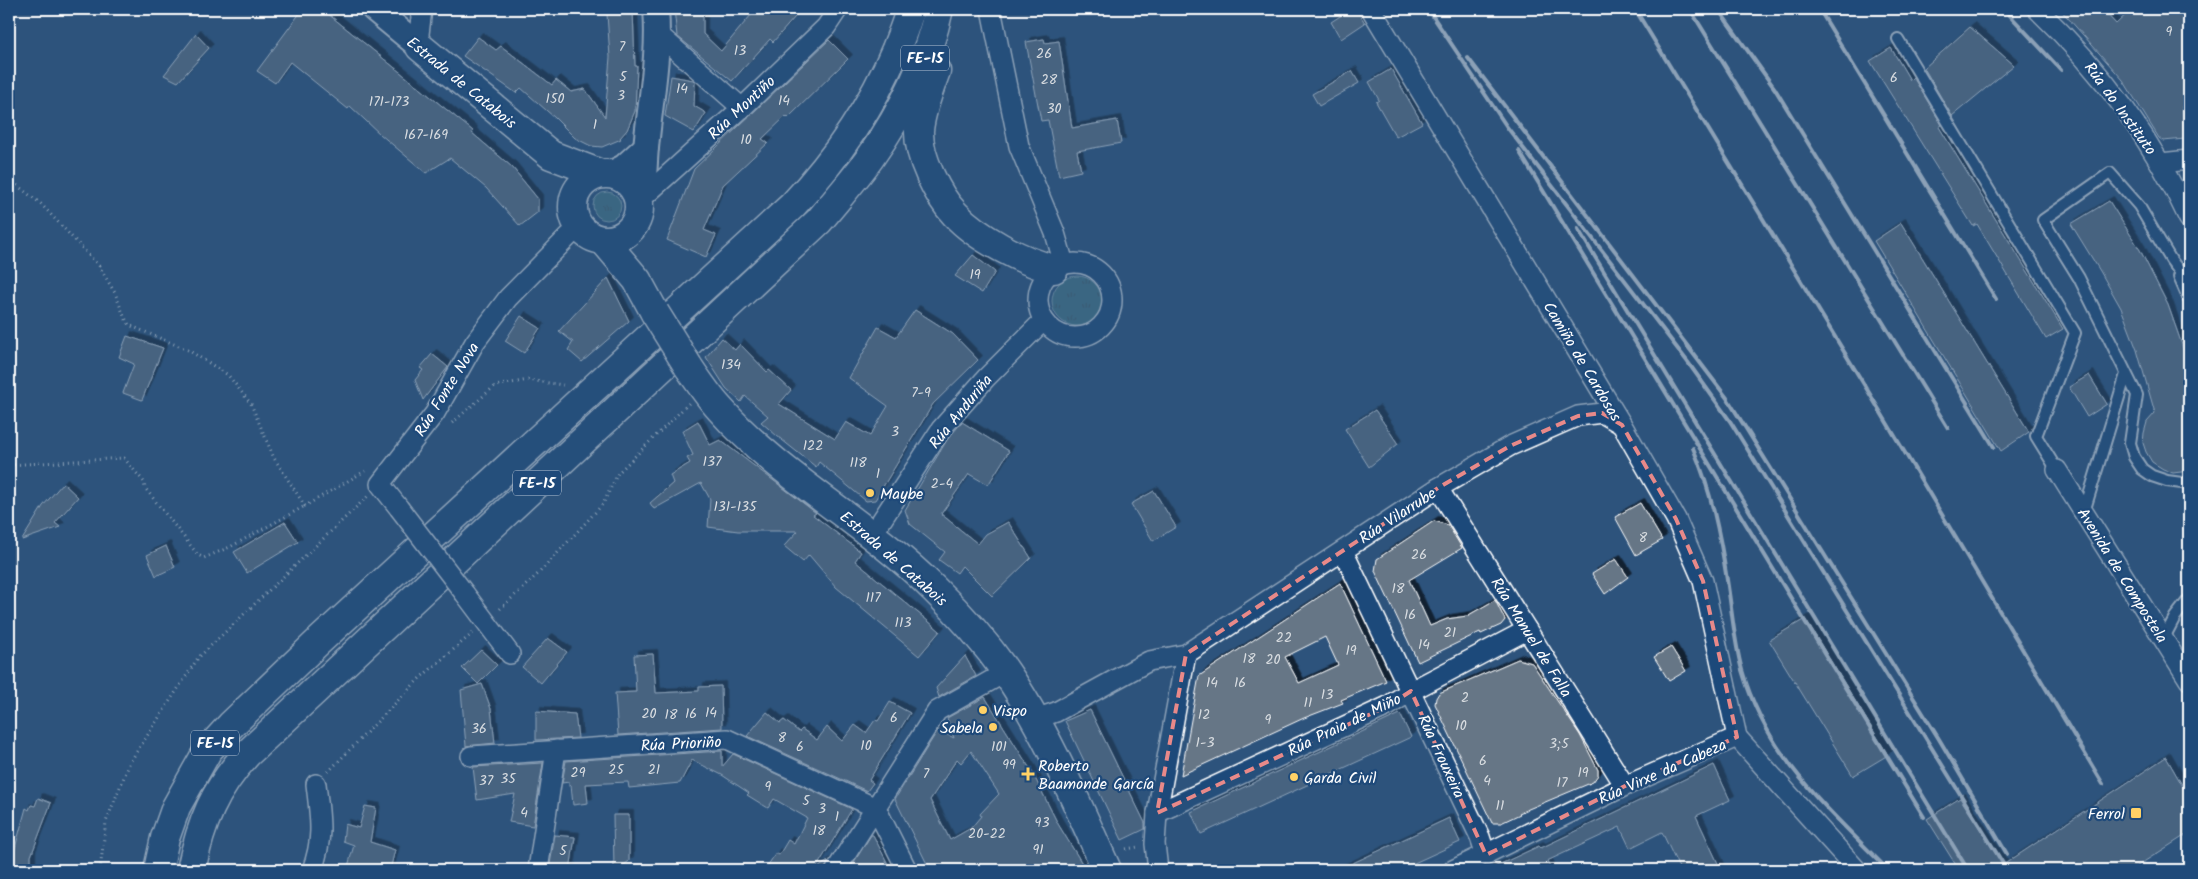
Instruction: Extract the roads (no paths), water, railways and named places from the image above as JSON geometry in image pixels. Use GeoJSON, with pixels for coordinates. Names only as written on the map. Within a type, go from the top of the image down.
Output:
{"type":"FeatureCollection","features":[{"type":"Feature","properties":{"kind":"main road"},"geometry":{"type":"LineString","coordinates":[[812,186],[826,153],[876,63],[893,9]]}},
{"type":"Feature","properties":{"kind":"main road","name":"FE-15"},"geometry":{"type":"LineString","coordinates":[[158,870],[165,838],[176,807],[208,750],[231,725],[316,643],[812,186],[868,108],[887,70],[908,20],[910,9]]}},
{"type":"Feature","properties":{"kind":"main road","name":"FE-15"},"geometry":{"type":"LineString","coordinates":[[191,870],[198,837],[207,812],[230,772],[247,754],[818,221],[870,158],[903,105],[922,67],[939,9]]}},
{"type":"Feature","properties":{"kind":"main road"},"geometry":{"type":"LineString","coordinates":[[954,9],[946,43],[924,101],[919,132],[925,162],[937,189],[955,214],[996,243],[1028,261],[1059,267]]}},
{"type":"Feature","properties":{"kind":"main road","name":"Estrada de Catabois"},"geometry":{"type":"LineString","coordinates":[[420,47],[551,154],[604,174]]}},
{"type":"Feature","properties":{"kind":"main road","name":"Estrada de Catabois"},"geometry":{"type":"LineString","coordinates":[[551,154],[563,177],[576,215]]}},
{"type":"Feature","properties":{"kind":"main road"},"geometry":{"type":"LineString","coordinates":[[604,174],[615,175],[628,182],[639,199],[638,220],[629,232],[616,239],[604,241],[590,237],[576,215],[578,190],[588,179],[604,174]]}},
{"type":"Feature","properties":{"kind":"main road","name":"Estrada de Catabois"},"geometry":{"type":"LineString","coordinates":[[629,232],[637,280]]}},
{"type":"Feature","properties":{"kind":"main road","name":"Estrada de Catabois"},"geometry":{"type":"LineString","coordinates":[[604,241],[637,280],[688,366],[720,409],[759,446],[872,535],[933,588],[982,640],[1006,672],[1035,719],[1107,870]]}},
{"type":"Feature","properties":{"kind":"street","name":"Estrada de Catabois"},"geometry":{"type":"LineString","coordinates":[[374,9],[420,47]]}},
{"type":"Feature","properties":{"kind":"street"},"geometry":{"type":"LineString","coordinates":[[420,47],[419,34],[422,9]]}},
{"type":"Feature","properties":{"kind":"street"},"geometry":{"type":"LineString","coordinates":[[639,199],[645,174],[646,147],[658,34],[656,9]]}},
{"type":"Feature","properties":{"kind":"street","name":"Rúa Montiño"},"geometry":{"type":"LineString","coordinates":[[639,199],[742,108],[826,27],[838,9]]}},
{"type":"Feature","properties":{"kind":"street"},"geometry":{"type":"LineString","coordinates":[[991,9],[1020,146],[1055,234],[1059,267]]}},
{"type":"Feature","properties":{"kind":"street","name":"Camiño de Cardosas"},"geometry":{"type":"LineString","coordinates":[[1371,9],[1622,425],[1676,519],[1703,581],[1737,737]]}},
{"type":"Feature","properties":{"kind":"street","name":"Rúa do Instituto"},"geometry":{"type":"LineString","coordinates":[[2037,9],[2067,38],[2125,109],[2161,163],[2189,219]]}},
{"type":"Feature","properties":{"kind":"street"},"geometry":{"type":"LineString","coordinates":[[658,34],[742,108]]}},
{"type":"Feature","properties":{"kind":"street"},"geometry":{"type":"LineString","coordinates":[[604,174],[624,167],[646,147]]}},
{"type":"Feature","properties":{"kind":"street"},"geometry":{"type":"LineString","coordinates":[[2161,163],[2189,160]]}},
{"type":"Feature","properties":{"kind":"street","name":"Rúa Fonte Nova"},"geometry":{"type":"LineString","coordinates":[[510,654],[380,484],[435,413],[475,342],[508,298],[569,236],[576,215]]}},
{"type":"Feature","properties":{"kind":"street"},"geometry":{"type":"LineString","coordinates":[[1075,262],[1088,265],[1099,271],[1108,281],[1112,293],[1113,306],[1109,318],[1100,329],[1089,336],[1077,338],[1064,336],[1052,330],[1044,321],[1039,310],[1040,287],[1046,277],[1059,267],[1075,262]]}},
{"type":"Feature","properties":{"kind":"street","name":"Rúa Anduriña"},"geometry":{"type":"LineString","coordinates":[[872,535],[941,429],[986,378],[1044,321]]}},
{"type":"Feature","properties":{"kind":"street","name":"Rúa Vilarrube"},"geometry":{"type":"LineString","coordinates":[[1035,719],[1056,712],[1149,661],[1186,654],[1438,488],[1510,446],[1578,416],[1602,413],[1622,425]]}},
{"type":"Feature","properties":{"kind":"street","name":"Avenida de Compostela"},"geometry":{"type":"LineString","coordinates":[[2057,470],[2172,645],[2189,680]]}},
{"type":"Feature","properties":{"kind":"street","name":"Rúa Manuel de Falla"},"geometry":{"type":"LineString","coordinates":[[1438,488],[1626,786]]}},
{"type":"Feature","properties":{"kind":"street","name":"Rúa Frouxeira"},"geometry":{"type":"LineString","coordinates":[[1343,550],[1480,837],[1486,855]]}},
{"type":"Feature","properties":{"kind":"street","name":"Rúa Praia de Miño"},"geometry":{"type":"LineString","coordinates":[[1157,813],[1388,706],[1411,691],[1527,630]]}},
{"type":"Feature","properties":{"kind":"street"},"geometry":{"type":"LineString","coordinates":[[1158,870],[1155,844],[1157,813],[1186,654]]}},
{"type":"Feature","properties":{"kind":"street"},"geometry":{"type":"LineString","coordinates":[[836,870],[937,712],[1006,672]]}},
{"type":"Feature","properties":{"kind":"street","name":"Rúa Virxe da Cabeza"},"geometry":{"type":"LineString","coordinates":[[1453,870],[1626,786],[1737,737],[1857,870]]}},
{"type":"Feature","properties":{"kind":"street","name":"Rúa Prioriño"},"geometry":{"type":"LineString","coordinates":[[471,756],[727,739],[876,808]]}},
{"type":"Feature","properties":{"kind":"street"},"geometry":{"type":"LineString","coordinates":[[538,870],[556,750]]}},
{"type":"Feature","properties":{"kind":"street"},"geometry":{"type":"LineString","coordinates":[[312,870],[319,852],[321,824],[316,784]]}},
{"type":"Feature","properties":{"kind":"street"},"geometry":{"type":"LineString","coordinates":[[876,808],[907,870]]}},
{"type":"Feature","properties":{"kind":"lane"},"geometry":{"type":"LineString","coordinates":[[1898,39],[2075,333],[2036,436],[2057,470]]}},
{"type":"Feature","properties":{"kind":"lane"},"geometry":{"type":"LineString","coordinates":[[2189,284],[2171,260],[2139,206],[2110,173],[2044,220],[2079,278],[2137,395],[2130,443],[2134,457],[2142,469],[2152,476],[2167,481],[2189,484]]}},
{"type":"Feature","properties":{"kind":"lane"},"geometry":{"type":"LineString","coordinates":[[2171,260],[2189,300]]}},
{"type":"Feature","properties":{"kind":"lane"},"geometry":{"type":"LineString","coordinates":[[2084,513],[2126,374]]}},
{"type":"Feature","properties":{"kind":"lane"},"geometry":{"type":"LineString","coordinates":[[2172,645],[2175,617],[2189,599]]}},
{"type":"Feature","properties":{"kind":"railway"},"geometry":{"type":"LineString","coordinates":[[1428,9],[1507,127],[1687,361],[1730,421],[2007,870]]}},
{"type":"Feature","properties":{"kind":"railway"},"geometry":{"type":"LineString","coordinates":[[1635,9],[1868,391],[2103,784]]}},
{"type":"Feature","properties":{"kind":"railway"},"geometry":{"type":"LineString","coordinates":[[1690,9],[1948,428]]}},
{"type":"Feature","properties":{"kind":"railway"},"geometry":{"type":"LineString","coordinates":[[1718,9],[1775,89],[1994,447]]}},
{"type":"Feature","properties":{"kind":"railway"},"geometry":{"type":"LineString","coordinates":[[1819,9],[1996,299]]}},
{"type":"Feature","properties":{"kind":"railway"},"geometry":{"type":"LineString","coordinates":[[2004,9],[2061,70]]}},
{"type":"Feature","properties":{"kind":"railway"},"geometry":{"type":"LineString","coordinates":[[1468,58],[1727,398],[1939,739],[2007,854]]}},
{"type":"Feature","properties":{"kind":"railway"},"geometry":{"type":"LineString","coordinates":[[1519,151],[1924,817]]}},
{"type":"Feature","properties":{"kind":"railway"},"geometry":{"type":"LineString","coordinates":[[1578,229],[1968,870]]}},
{"type":"Feature","properties":{"kind":"railway"},"geometry":{"type":"LineString","coordinates":[[1693,448],[1705,480],[1714,513],[1739,659],[1753,701],[1767,729],[1801,779],[1888,870]]}},
{"type":"Feature","properties":{"kind":"place","name":"Maybe"},"geometry":{"type":"Point","coordinates":[870,493]}},
{"type":"Feature","properties":{"kind":"place","name":"Vispo"},"geometry":{"type":"Point","coordinates":[983,710]}},
{"type":"Feature","properties":{"kind":"place","name":"Sabela"},"geometry":{"type":"Point","coordinates":[993,727]}},
{"type":"Feature","properties":{"kind":"place","name":"Roberto Baamonde García"},"geometry":{"type":"Point","coordinates":[1028,774]}},
{"type":"Feature","properties":{"kind":"place","name":"Garda Civil"},"geometry":{"type":"Point","coordinates":[1294,777]}},
{"type":"Feature","properties":{"kind":"place","name":"Ferrol"},"geometry":{"type":"Point","coordinates":[2136,813]}}]}
